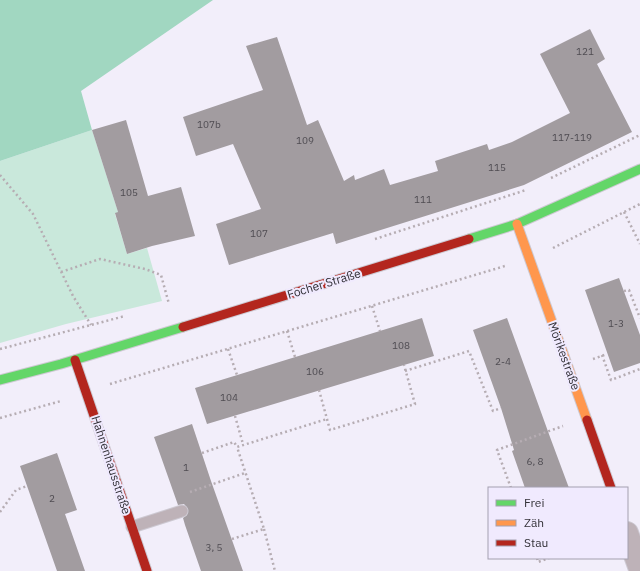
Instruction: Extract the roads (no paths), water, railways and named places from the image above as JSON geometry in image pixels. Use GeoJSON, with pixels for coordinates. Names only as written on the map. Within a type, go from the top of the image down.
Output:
{"type":"FeatureCollection","features":[{"type":"Feature","properties":{"kind":"main road","name":"Focher Straße"},"geometry":{"type":"LineString","coordinates":[[0,380],[75,360],[517,224],[640,168]]}},
{"type":"Feature","properties":{"kind":"main road","name":"Mörikestraße"},"geometry":{"type":"LineString","coordinates":[[517,224],[611,487]]}},
{"type":"Feature","properties":{"kind":"main road","name":"Hahnenhausstraße"},"geometry":{"type":"LineString","coordinates":[[75,360],[147,571]]}},
{"type":"Feature","properties":{"kind":"street"},"geometry":{"type":"LineString","coordinates":[[628,536],[640,569]]}},
{"type":"Feature","properties":{"kind":"lane"},"geometry":{"type":"LineString","coordinates":[[132,527],[182,511]]}}]}
